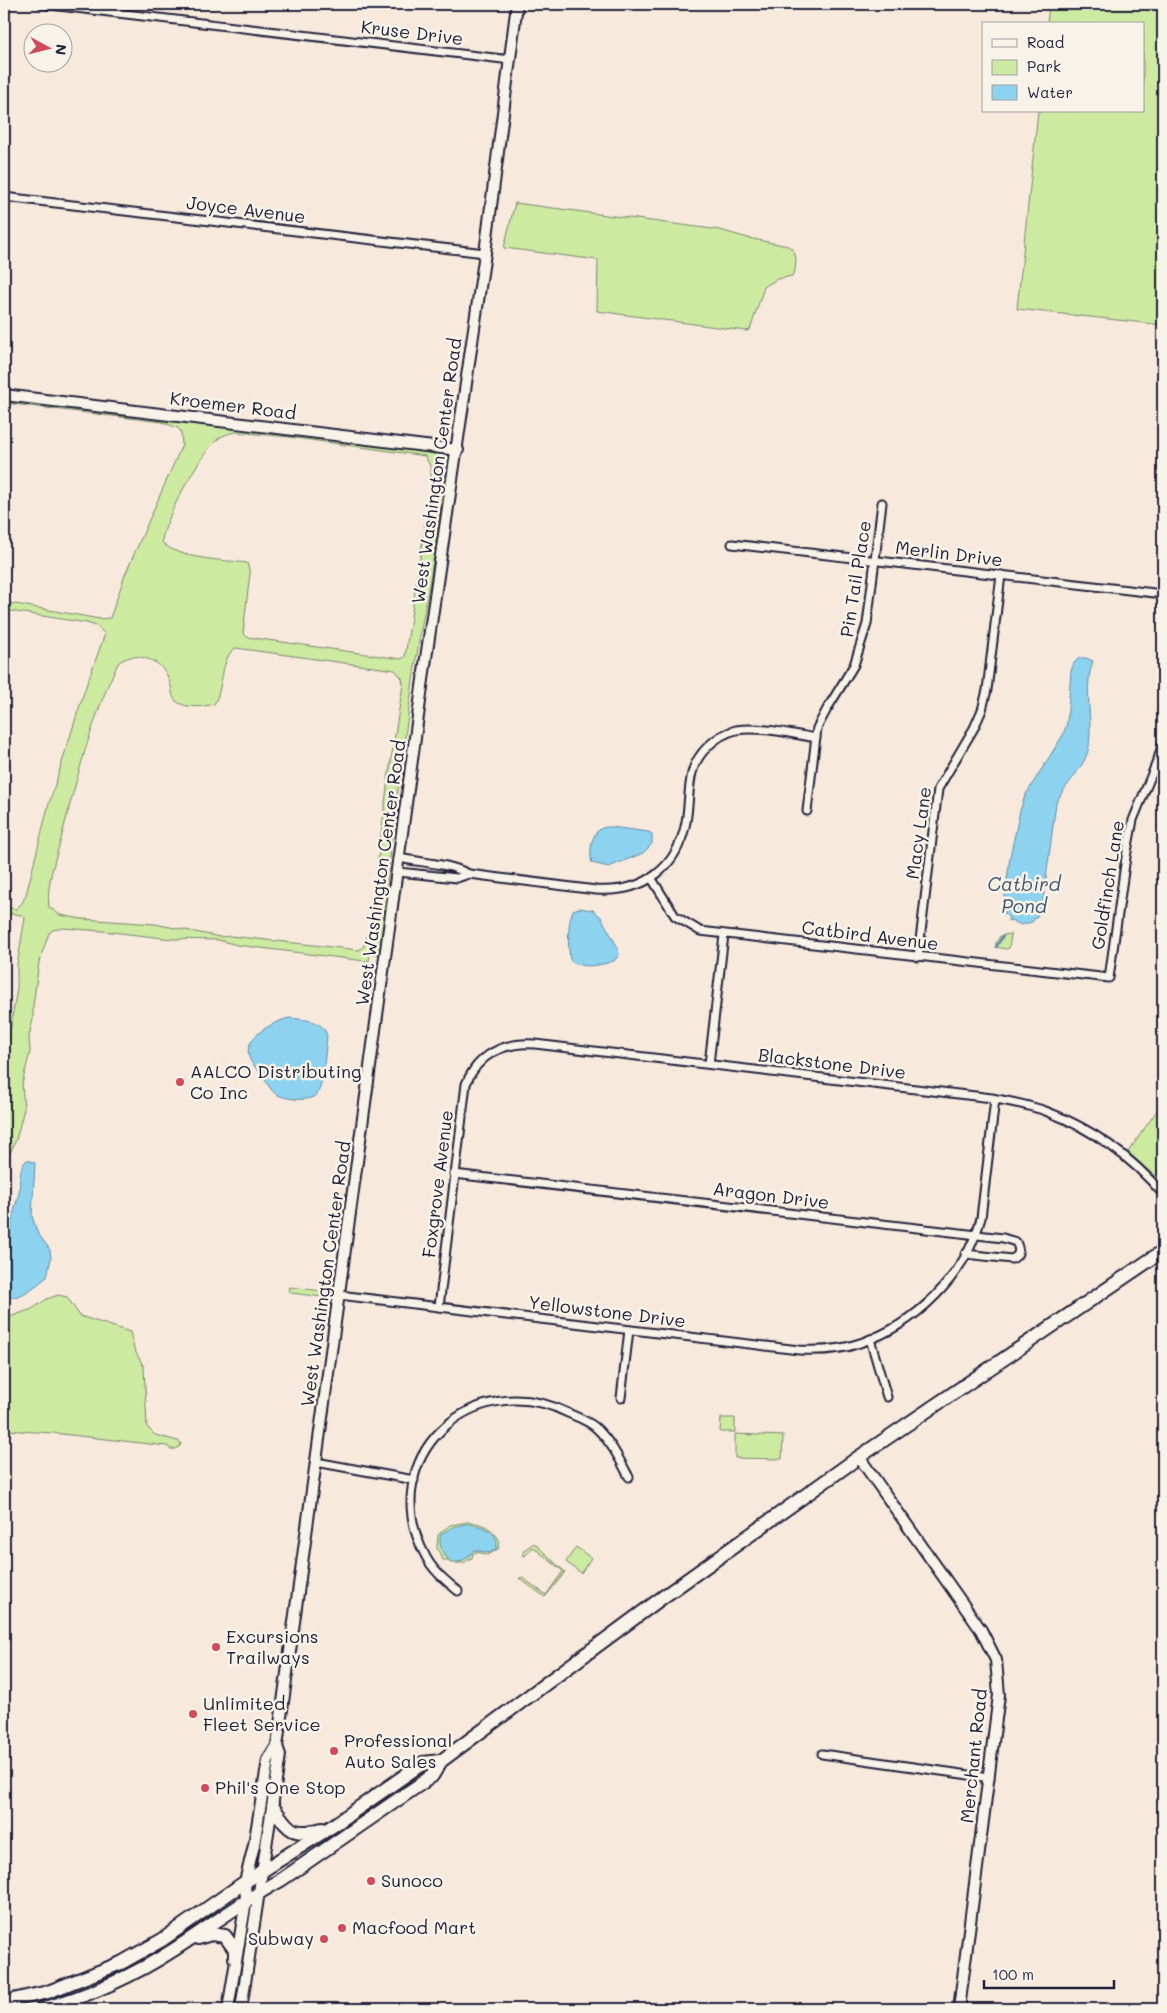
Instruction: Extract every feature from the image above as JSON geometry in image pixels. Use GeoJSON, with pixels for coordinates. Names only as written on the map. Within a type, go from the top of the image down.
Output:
{"type":"FeatureCollection","features":[{"type":"Feature","properties":{"kind":"highway"},"geometry":{"type":"LineString","coordinates":[[42,2009],[125,1976],[186,1942],[259,1891],[281,1880],[432,1776],[441,1761],[662,1597],[860,1457],[1163,1250]]}},
{"type":"Feature","properties":{"kind":"highway"},"geometry":{"type":"LineString","coordinates":[[4,2002],[48,1992],[121,1963],[162,1940],[262,1870],[332,1827],[423,1763],[441,1761]]}},
{"type":"Feature","properties":{"kind":"highway"},"geometry":{"type":"LineString","coordinates":[[273,1807],[286,1826],[297,1833],[332,1827]]}},
{"type":"Feature","properties":{"kind":"highway"},"geometry":{"type":"LineString","coordinates":[[186,1942],[211,1934],[221,1934],[229,1940],[236,1958]]}},
{"type":"Feature","properties":{"kind":"main road","name":"West Washington Center Road"},"geometry":{"type":"LineString","coordinates":[[228,2009],[246,1900],[245,1882],[254,1845],[268,1760],[277,1746],[398,872],[426,656],[458,450],[517,4]]}},
{"type":"Feature","properties":{"kind":"main road","name":"Kroemer Road"},"geometry":{"type":"LineString","coordinates":[[4,395],[458,450]]}},
{"type":"Feature","properties":{"kind":"main road","name":"Merchant Road"},"geometry":{"type":"LineString","coordinates":[[860,1457],[981,1630],[996,1660],[1000,1695],[959,2009]]}},
{"type":"Feature","properties":{"kind":"main road","name":"West Washington Center Road"},"geometry":{"type":"LineString","coordinates":[[241,2009],[273,1807],[280,1755],[277,1746]]}},
{"type":"Feature","properties":{"kind":"street","name":"Kruse Drive"},"geometry":{"type":"LineString","coordinates":[[42,4],[511,60]]}},
{"type":"Feature","properties":{"kind":"street","name":"Joyce Avenue"},"geometry":{"type":"LineString","coordinates":[[4,197],[485,253]]}},
{"type":"Feature","properties":{"kind":"street","name":"Pin Tail Place"},"geometry":{"type":"LineString","coordinates":[[807,811],[816,738],[821,718],[854,665],[868,618],[882,503]]}},
{"type":"Feature","properties":{"kind":"street","name":"Merlin Drive"},"geometry":{"type":"LineString","coordinates":[[732,544],[1163,594]]}},
{"type":"Feature","properties":{"kind":"street","name":"Macy Lane"},"geometry":{"type":"LineString","coordinates":[[918,957],[938,788],[974,728],[986,697],[1002,575]]}},
{"type":"Feature","properties":{"kind":"street"},"geometry":{"type":"LineString","coordinates":[[399,858],[442,865],[470,874],[607,890],[628,888],[652,879],[670,860],[677,849],[686,820],[692,772],[708,746],[726,734],[743,729],[816,738]]}},
{"type":"Feature","properties":{"kind":"street","name":"Goldfinch Lane"},"geometry":{"type":"LineString","coordinates":[[1109,978],[1133,820],[1163,742]]}},
{"type":"Feature","properties":{"kind":"street"},"geometry":{"type":"LineString","coordinates":[[398,872],[457,878],[470,874]]}},
{"type":"Feature","properties":{"kind":"street","name":"Catbird Avenue"},"geometry":{"type":"LineString","coordinates":[[652,879],[668,907],[682,922],[700,931],[1109,978]]}},
{"type":"Feature","properties":{"kind":"street"},"geometry":{"type":"LineString","coordinates":[[709,1064],[724,935]]}},
{"type":"Feature","properties":{"kind":"street","name":"Blackstone Drive"},"geometry":{"type":"LineString","coordinates":[[476,1067],[502,1047],[523,1043],[995,1099],[1047,1112],[1099,1137],[1125,1156],[1163,1194]]}},
{"type":"Feature","properties":{"kind":"street","name":"Foxgrove Avenue"},"geometry":{"type":"LineString","coordinates":[[438,1307],[463,1095],[469,1075],[476,1067]]}},
{"type":"Feature","properties":{"kind":"street","name":"Yellowstone Drive"},"geometry":{"type":"LineString","coordinates":[[339,1295],[806,1350],[847,1346],[888,1331],[917,1312],[946,1284],[965,1254],[979,1225],[995,1099]]}},
{"type":"Feature","properties":{"kind":"street","name":"Aragon Drive"},"geometry":{"type":"LineString","coordinates":[[454,1174],[975,1235],[1016,1242],[1019,1251],[1012,1260],[965,1254]]}},
{"type":"Feature","properties":{"kind":"street"},"geometry":{"type":"LineString","coordinates":[[621,1398],[629,1330]]}},
{"type":"Feature","properties":{"kind":"street"},"geometry":{"type":"LineString","coordinates":[[870,1339],[887,1397]]}},
{"type":"Feature","properties":{"kind":"street"},"geometry":{"type":"LineString","coordinates":[[458,1591],[441,1576],[425,1557],[416,1537],[412,1515],[414,1480],[422,1457],[430,1442],[455,1417],[479,1406],[502,1400],[541,1403],[558,1408],[595,1427],[615,1450],[630,1477]]}},
{"type":"Feature","properties":{"kind":"street"},"geometry":{"type":"LineString","coordinates":[[316,1462],[414,1480]]}},
{"type":"Feature","properties":{"kind":"street"},"geometry":{"type":"LineString","coordinates":[[822,1754],[990,1778]]}},
{"type":"Feature","properties":{"kind":"green space"},"geometry":{"type":"Polygon","coordinates":[[[1049,4],[1106,4],[1163,8],[1163,325],[1017,309],[1038,112],[1144,112],[1144,22],[1047,22],[1049,4]]]}},
{"type":"Feature","properties":{"kind":"green space"},"geometry":{"type":"Polygon","coordinates":[[[515,203],[720,230],[788,246],[794,251],[796,259],[795,270],[792,276],[777,279],[764,287],[750,330],[746,331],[597,311],[598,260],[504,248],[515,203]]]}},
{"type":"Feature","properties":{"kind":"green space"},"geometry":{"type":"Polygon","coordinates":[[[4,400],[431,452],[437,457],[444,468],[431,577],[419,641],[402,758],[392,836],[381,954],[370,954],[369,961],[365,961],[237,945],[218,940],[172,939],[63,928],[53,930],[49,933],[39,962],[33,1019],[29,1036],[30,1052],[22,1084],[24,1109],[16,1140],[4,1166],[4,1068],[17,988],[17,965],[25,918],[22,915],[4,913],[4,907],[16,909],[26,895],[48,807],[85,689],[105,634],[96,626],[87,623],[4,610],[4,602],[100,619],[110,618],[125,575],[182,445],[181,432],[178,428],[162,422],[4,403],[4,400]],[[235,432],[219,438],[201,459],[175,504],[162,542],[169,548],[189,555],[214,560],[247,563],[250,573],[243,633],[247,637],[401,659],[405,657],[431,485],[431,468],[425,456],[289,437],[235,432]],[[236,648],[227,658],[214,704],[205,706],[194,707],[180,704],[176,701],[162,668],[149,659],[133,657],[118,663],[92,727],[79,772],[52,873],[48,898],[49,907],[60,915],[82,919],[155,924],[220,937],[230,936],[359,950],[363,947],[369,931],[388,779],[403,684],[402,678],[395,670],[236,648]]]}},
{"type":"Feature","properties":{"kind":"green space"},"geometry":{"type":"Polygon","coordinates":[[[1011,935],[1009,948],[996,947],[1000,936],[1011,935]]]}},
{"type":"Feature","properties":{"kind":"green space"},"geometry":{"type":"Polygon","coordinates":[[[1163,1102],[1163,1176],[1157,1178],[1128,1152],[1163,1102]]]}},
{"type":"Feature","properties":{"kind":"green space"},"geometry":{"type":"Polygon","coordinates":[[[290,1287],[322,1291],[325,1292],[326,1296],[291,1293],[289,1291],[290,1287]]]}},
{"type":"Feature","properties":{"kind":"green space"},"geometry":{"type":"Polygon","coordinates":[[[58,1295],[67,1297],[80,1316],[130,1332],[134,1349],[144,1367],[147,1427],[155,1435],[178,1441],[181,1443],[180,1446],[176,1449],[170,1449],[167,1446],[53,1433],[4,1430],[4,1319],[32,1309],[47,1299],[58,1295]]]}},
{"type":"Feature","properties":{"kind":"green space"},"geometry":{"type":"Polygon","coordinates":[[[721,1418],[735,1418],[735,1432],[720,1432],[721,1418]]]}},
{"type":"Feature","properties":{"kind":"green space"},"geometry":{"type":"Polygon","coordinates":[[[735,1434],[783,1436],[782,1459],[735,1458],[735,1434]]]}},
{"type":"Feature","properties":{"kind":"green space"},"geometry":{"type":"Polygon","coordinates":[[[468,1522],[483,1525],[491,1530],[500,1542],[498,1549],[488,1555],[477,1552],[473,1553],[472,1558],[464,1563],[450,1563],[448,1560],[443,1560],[437,1548],[438,1535],[450,1525],[468,1522]]]}},
{"type":"Feature","properties":{"kind":"green space"},"geometry":{"type":"Polygon","coordinates":[[[534,1543],[565,1572],[545,1597],[519,1578],[523,1578],[546,1595],[563,1571],[533,1547],[525,1556],[523,1555],[524,1550],[534,1543]]]}},
{"type":"Feature","properties":{"kind":"green space"},"geometry":{"type":"Polygon","coordinates":[[[576,1547],[591,1558],[581,1573],[566,1562],[576,1547]]]}},
{"type":"Feature","properties":{"kind":"water","name":"Catbird Pond"},"geometry":{"type":"Polygon","coordinates":[[[1079,658],[1093,661],[1088,693],[1089,746],[1080,768],[1056,803],[1043,901],[1037,916],[1032,922],[1021,925],[1011,920],[1008,921],[1009,918],[1004,913],[1010,857],[1025,796],[1063,735],[1067,723],[1071,671],[1074,663],[1079,658]]]}},
{"type":"Feature","properties":{"kind":"water"},"geometry":{"type":"Polygon","coordinates":[[[611,827],[649,832],[652,834],[652,844],[643,853],[609,867],[592,863],[591,849],[595,834],[602,828],[611,827]]]}},
{"type":"Feature","properties":{"kind":"water"},"geometry":{"type":"Polygon","coordinates":[[[579,908],[593,910],[601,917],[618,948],[619,955],[614,961],[586,966],[570,960],[568,941],[570,922],[573,910],[579,908]]]}},
{"type":"Feature","properties":{"kind":"water"},"geometry":{"type":"Polygon","coordinates":[[[289,1018],[307,1020],[318,1024],[325,1031],[327,1037],[323,1075],[317,1094],[313,1097],[291,1099],[276,1094],[249,1057],[248,1049],[255,1036],[268,1027],[289,1018]]]}},
{"type":"Feature","properties":{"kind":"water"},"geometry":{"type":"Polygon","coordinates":[[[27,1160],[35,1163],[32,1216],[37,1232],[50,1250],[51,1258],[47,1277],[24,1294],[8,1297],[4,1293],[10,1232],[19,1192],[20,1173],[27,1160]]]}},
{"type":"Feature","properties":{"kind":"water"},"geometry":{"type":"Polygon","coordinates":[[[465,1524],[477,1525],[493,1533],[497,1543],[496,1549],[490,1553],[474,1550],[468,1557],[459,1562],[449,1560],[440,1545],[441,1534],[453,1527],[465,1524]]]}},
{"type":"Feature","properties":{"kind":"waterway"},"geometry":{"type":"LineString","coordinates":[[996,947],[1003,936]]}},
{"type":"Feature","properties":{"kind":"place","name":"AALCO Distributing Co Inc"},"geometry":{"type":"Point","coordinates":[180,1082]}},
{"type":"Feature","properties":{"kind":"place","name":"Excursions Trailways"},"geometry":{"type":"Point","coordinates":[216,1647]}},
{"type":"Feature","properties":{"kind":"place","name":"Unlimited Fleet Service"},"geometry":{"type":"Point","coordinates":[193,1714]}},
{"type":"Feature","properties":{"kind":"place","name":"Professional Auto Sales"},"geometry":{"type":"Point","coordinates":[334,1751]}},
{"type":"Feature","properties":{"kind":"place","name":"Phil's One Stop"},"geometry":{"type":"Point","coordinates":[205,1788]}},
{"type":"Feature","properties":{"kind":"place","name":"Sunoco"},"geometry":{"type":"Point","coordinates":[371,1881]}},
{"type":"Feature","properties":{"kind":"place","name":"Macfood Mart"},"geometry":{"type":"Point","coordinates":[342,1928]}},
{"type":"Feature","properties":{"kind":"place","name":"Subway"},"geometry":{"type":"Point","coordinates":[324,1939]}}]}
